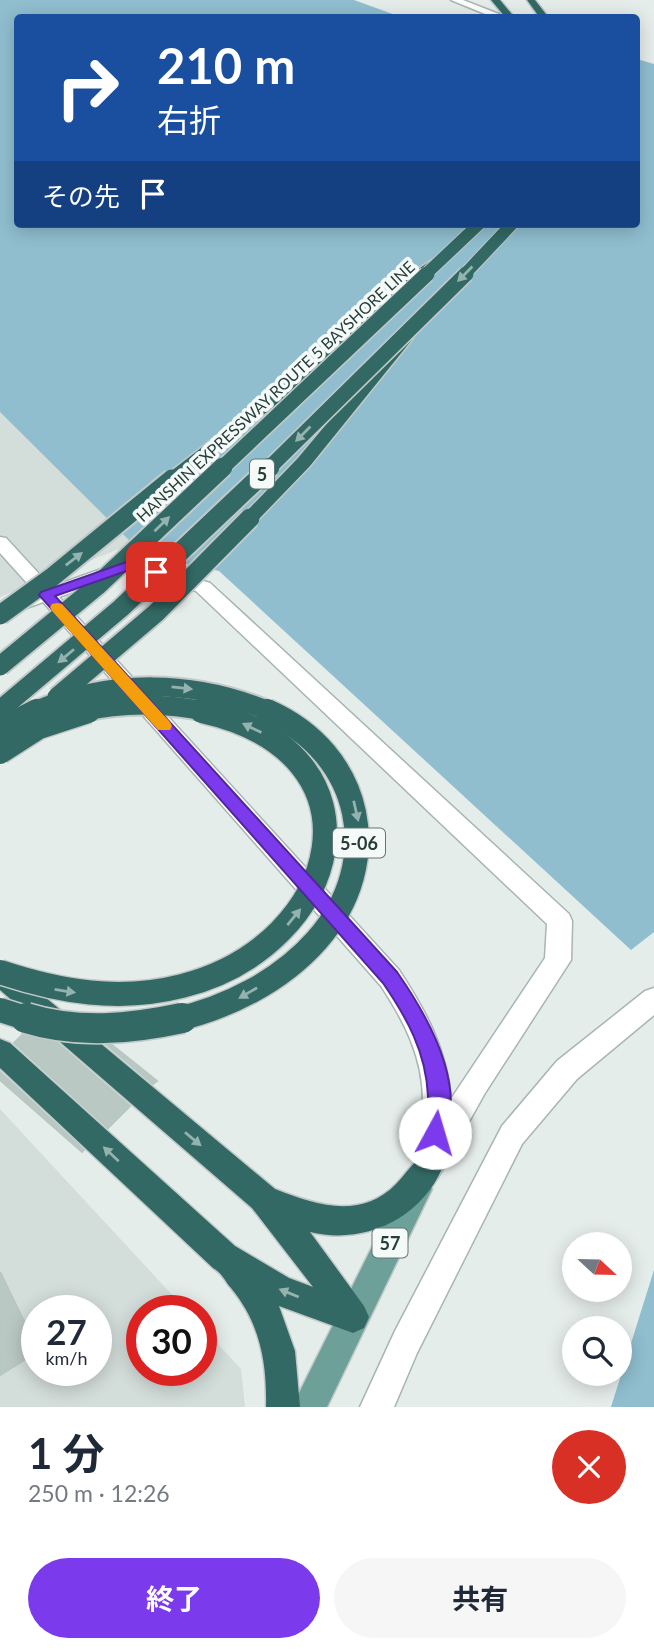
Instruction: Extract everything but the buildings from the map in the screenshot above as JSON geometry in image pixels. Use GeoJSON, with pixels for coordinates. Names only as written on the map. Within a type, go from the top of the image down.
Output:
{"type":"FeatureCollection","features":[{"type":"Feature","properties":{"kind":"highway"},"geometry":{"type":"LineString","coordinates":[[495,0],[507,14]]}},
{"type":"Feature","properties":{"kind":"highway"},"geometry":{"type":"LineString","coordinates":[[531,0],[542,14]]}},
{"type":"Feature","properties":{"kind":"highway","name":"HANSHIN EXPRESSWAY ROUTE 5 BAYSHORE LINE"},"geometry":{"type":"LineString","coordinates":[[0,666],[97,586],[475,228]]}},
{"type":"Feature","properties":{"kind":"highway","name":"5"},"geometry":{"type":"LineString","coordinates":[[0,710],[130,600],[487,253],[509,228]]}},
{"type":"Feature","properties":{"kind":"highway"},"geometry":{"type":"LineString","coordinates":[[0,614],[51,578],[302,377],[405,284],[456,247]]}},
{"type":"Feature","properties":{"kind":"highway"},"geometry":{"type":"LineString","coordinates":[[0,745],[113,650],[196,574],[304,462],[432,307]]}},
{"type":"Feature","properties":{"kind":"highway","name":"5-06"},"geometry":{"type":"LineString","coordinates":[[0,730],[39,709],[95,691],[155,686],[185,688],[224,696],[262,708],[283,719],[321,747],[346,782],[359,826],[354,872],[332,921],[293,965],[238,999],[206,1012],[142,1026],[75,1027],[43,1023],[0,1010]]}},
{"type":"Feature","properties":{"kind":"highway","name":"5-06"},"geometry":{"type":"LineString","coordinates":[[0,752],[42,726],[88,711],[158,705],[224,716],[264,734],[296,760],[308,775],[323,807],[327,843],[316,882],[306,903],[290,923],[272,941],[249,957],[197,981],[137,994],[105,996],[47,988],[0,974]]}},
{"type":"Feature","properties":{"kind":"highway","name":"5-06"},"geometry":{"type":"LineString","coordinates":[[0,974],[262,1198],[306,1250],[353,1317]]}},
{"type":"Feature","properties":{"kind":"highway"},"geometry":{"type":"LineString","coordinates":[[0,1051],[224,1257],[251,1287],[268,1314],[279,1346],[284,1381],[283,1407]]}},
{"type":"Feature","properties":{"kind":"highway"},"geometry":{"type":"LineString","coordinates":[[262,1198],[293,1214],[323,1222],[351,1222],[378,1213],[402,1198],[427,1168]]}},
{"type":"Feature","properties":{"kind":"highway"},"geometry":{"type":"LineString","coordinates":[[224,1257],[281,1291],[353,1317]]}},
{"type":"Feature","properties":{"kind":"main road","name":"57"},"geometry":{"type":"LineString","coordinates":[[309,1407],[427,1168]]}},
{"type":"Feature","properties":{"kind":"street"},"geometry":{"type":"LineString","coordinates":[[455,0],[494,14]]}},
{"type":"Feature","properties":{"kind":"street"},"geometry":{"type":"LineString","coordinates":[[0,542],[390,978],[411,1008],[426,1037],[435,1068],[439,1098],[427,1168]]}},
{"type":"Feature","properties":{"kind":"street"},"geometry":{"type":"LineString","coordinates":[[0,614],[132,564],[203,587],[560,921],[558,960],[475,1084],[427,1168]]}},
{"type":"Feature","properties":{"kind":"street"},"geometry":{"type":"LineString","coordinates":[[377,1407],[405,1342],[512,1135],[567,1070],[654,999]]}},
{"type":"Feature","properties":{"kind":"shaded area"},"geometry":{"type":"Polygon","coordinates":[[[0,412],[134,543],[0,597],[0,412]]]}},
{"type":"Feature","properties":{"kind":"shaded area"},"geometry":{"type":"Polygon","coordinates":[[[0,1109],[172,1295],[126,1295],[126,1386],[217,1386],[217,1343],[241,1369],[245,1407],[0,1407],[0,1109]]]}},
{"type":"Feature","properties":{"kind":"water"},"geometry":{"type":"Polygon","coordinates":[[[0,0],[354,0],[393,14],[14,14],[14,228],[640,228],[640,60],[654,64],[654,932],[631,950],[219,571],[149,556],[140,551],[0,412],[0,0]]]}},
{"type":"Feature","properties":{"kind":"water"},"geometry":{"type":"Polygon","coordinates":[[[654,1270],[654,1407],[611,1407],[618,1386],[632,1386],[632,1340],[654,1270]]]}},
{"type":"Feature","properties":{"kind":"slow traffic"},"geometry":{"type":"LineString","coordinates":[[57,607],[164,726]]}},
{"type":"Feature","properties":{"kind":"route"},"geometry":{"type":"LineString","coordinates":[[156,572],[132,564],[46,595],[390,978],[411,1008],[426,1037],[435,1068],[439,1098],[435,1133]]}}]}
